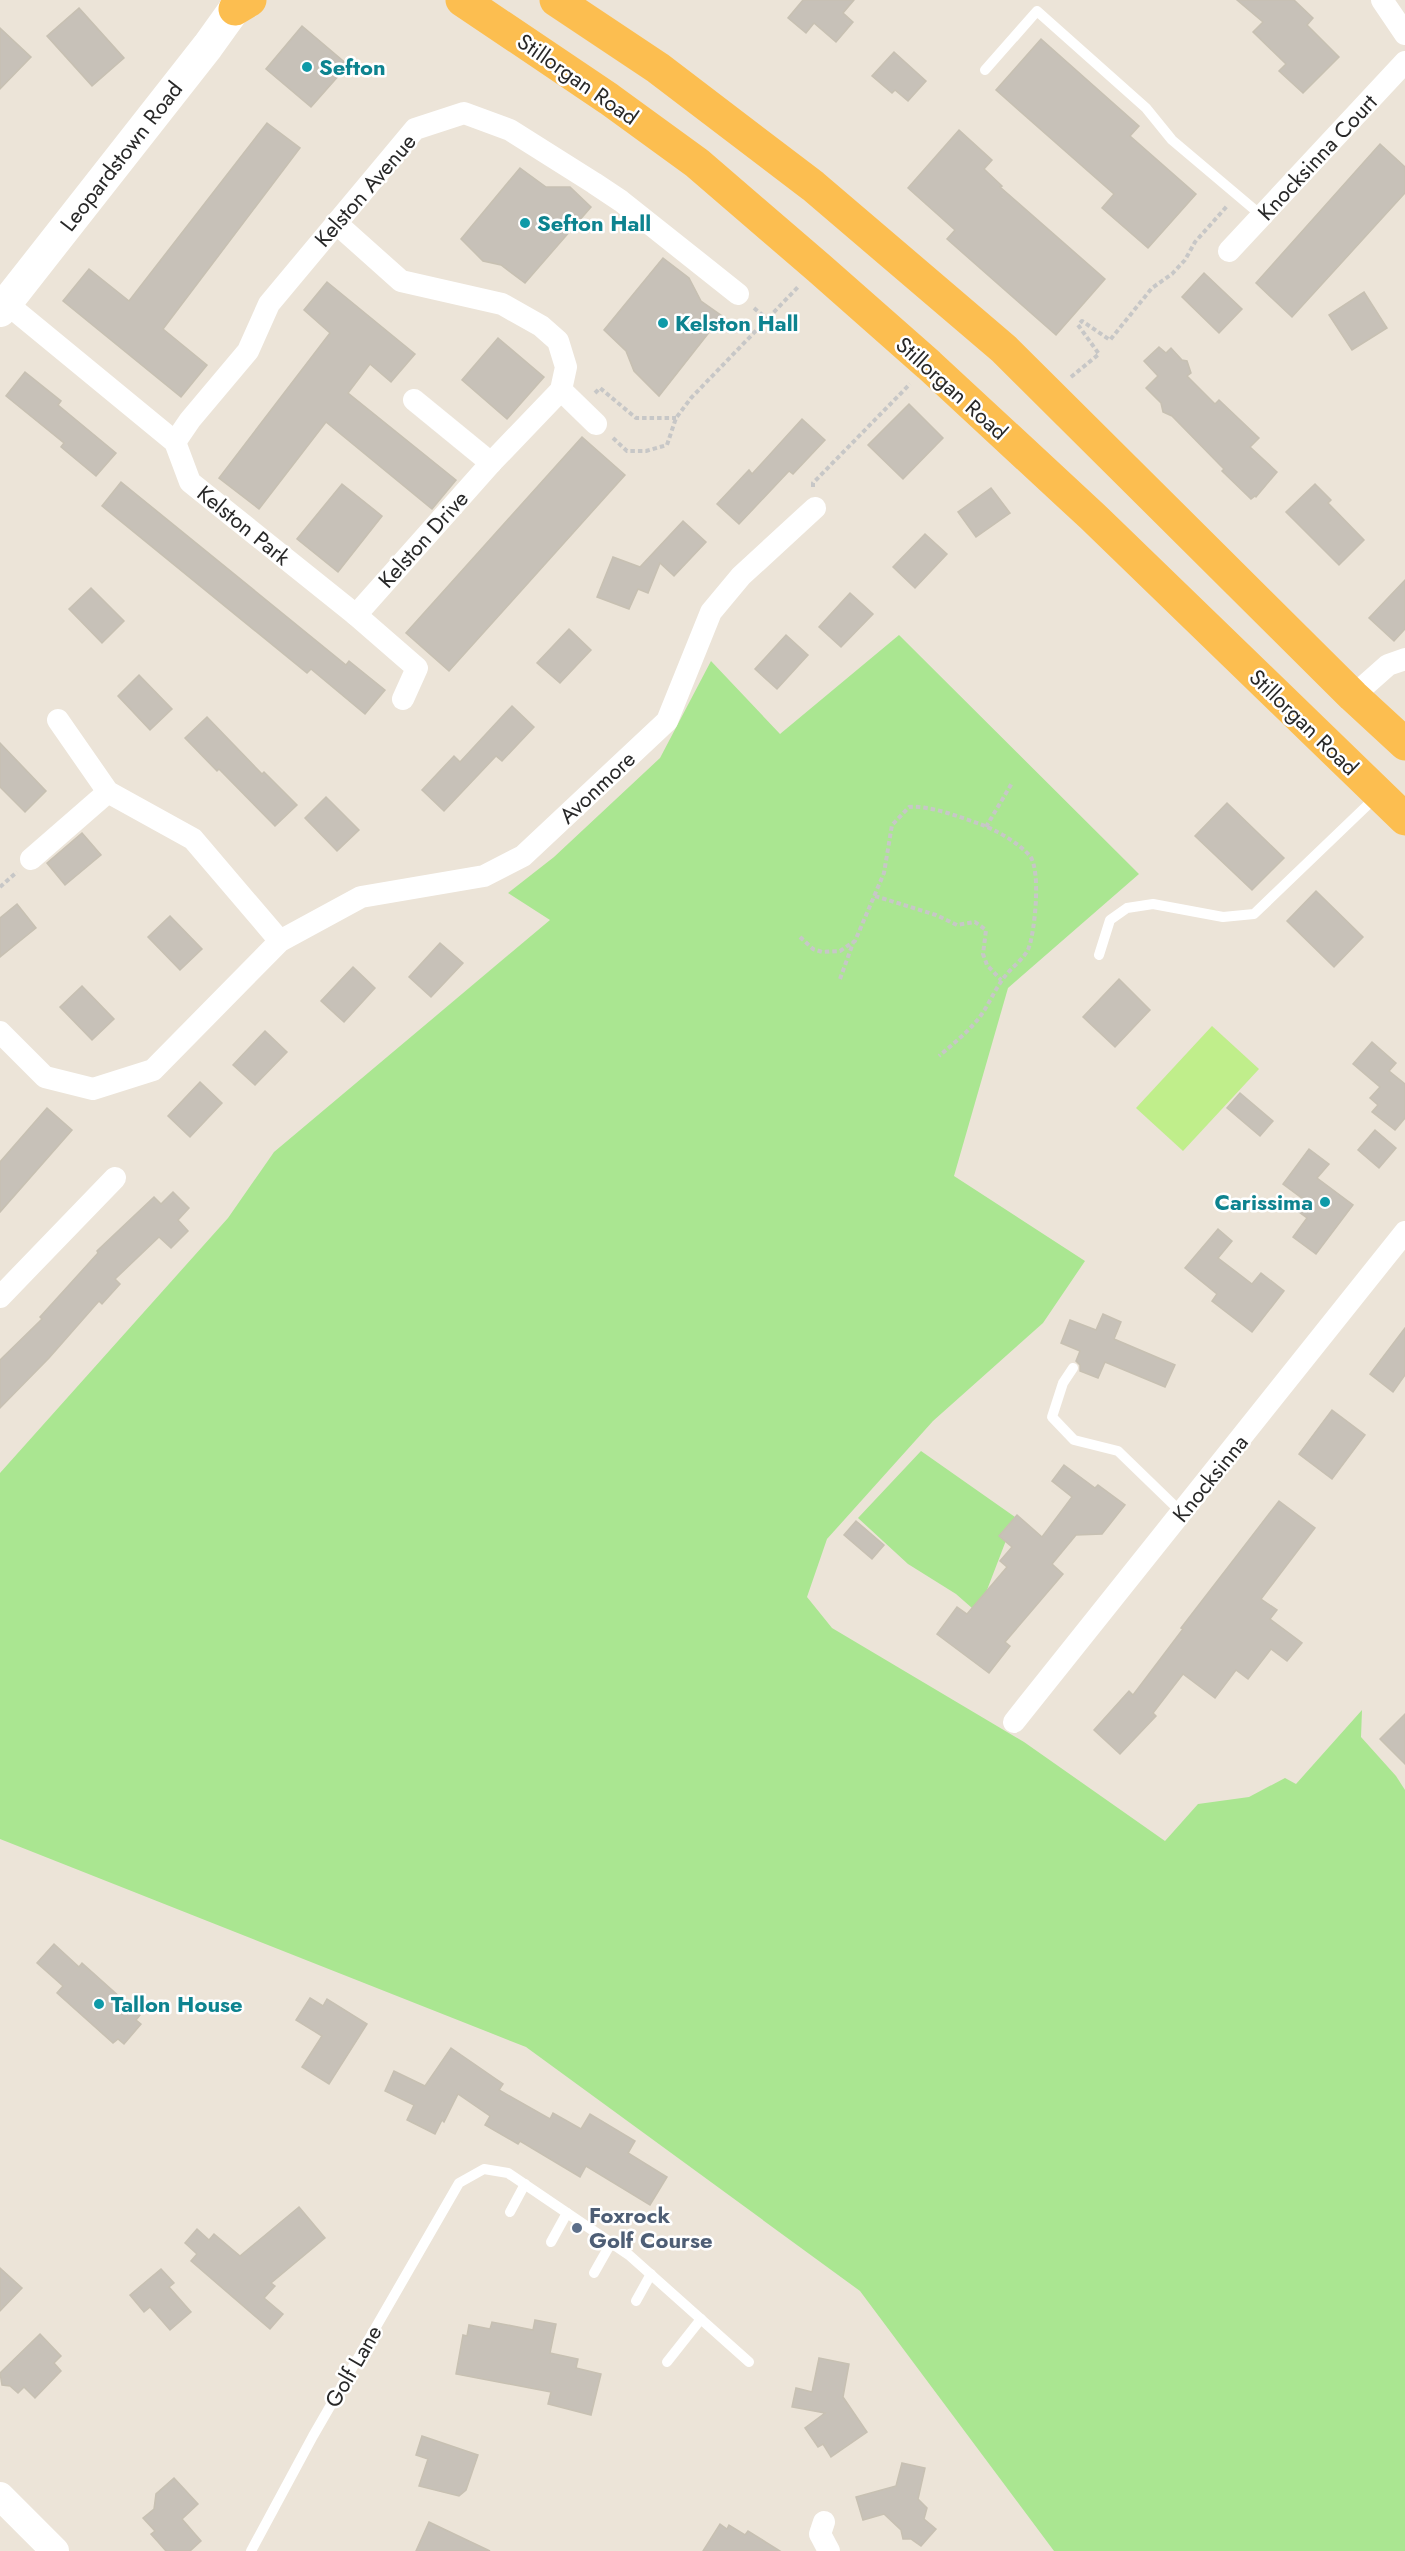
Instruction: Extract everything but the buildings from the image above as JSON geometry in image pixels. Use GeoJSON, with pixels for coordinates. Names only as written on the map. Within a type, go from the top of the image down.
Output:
{"type":"FeatureCollection","features":[{"type":"Feature","properties":{"kind":"highway","name":"Stillorgan Road"},"geometry":{"type":"LineString","coordinates":[[462,0],[609,99],[697,164],[929,365],[1092,516],[1405,819]]}},
{"type":"Feature","properties":{"kind":"highway"},"geometry":{"type":"LineString","coordinates":[[556,0],[658,68],[813,186],[1004,349],[1353,696],[1405,744]]}},
{"type":"Feature","properties":{"kind":"main road","name":"Leopardstown Road"},"geometry":{"type":"LineString","coordinates":[[3,307],[240,2]]}},
{"type":"Feature","properties":{"kind":"street"},"geometry":{"type":"LineString","coordinates":[[1382,0],[1405,34]]}},
{"type":"Feature","properties":{"kind":"street","name":"Knocksinna Court"},"geometry":{"type":"LineString","coordinates":[[1229,251],[1405,62]]}},
{"type":"Feature","properties":{"kind":"street","name":"Kelston Avenue"},"geometry":{"type":"LineString","coordinates":[[176,442],[190,420],[249,351],[269,304],[415,129],[464,112],[510,130],[594,183],[738,294]]}},
{"type":"Feature","properties":{"kind":"street"},"geometry":{"type":"LineString","coordinates":[[336,224],[401,281],[502,304],[541,326],[558,341],[566,367],[561,390],[596,424]]}},
{"type":"Feature","properties":{"kind":"street"},"geometry":{"type":"LineString","coordinates":[[3,307],[176,442]]}},
{"type":"Feature","properties":{"kind":"street","name":"Kelston Drive"},"geometry":{"type":"LineString","coordinates":[[356,615],[491,463],[561,390]]}},
{"type":"Feature","properties":{"kind":"street"},"geometry":{"type":"LineString","coordinates":[[414,400],[491,463]]}},
{"type":"Feature","properties":{"kind":"street","name":"Kelston Park"},"geometry":{"type":"LineString","coordinates":[[176,442],[190,482],[356,615],[417,668],[404,699]]}},
{"type":"Feature","properties":{"kind":"street","name":"Avonmore"},"geometry":{"type":"LineString","coordinates":[[0,1032],[45,1077],[93,1089],[153,1070],[280,941],[361,897],[484,876],[523,856],[667,721],[711,612],[741,576],[815,508]]}},
{"type":"Feature","properties":{"kind":"street"},"geometry":{"type":"LineString","coordinates":[[1353,696],[1388,665],[1405,659]]}},
{"type":"Feature","properties":{"kind":"street"},"geometry":{"type":"LineString","coordinates":[[58,720],[108,792],[193,839],[280,941]]}},
{"type":"Feature","properties":{"kind":"street"},"geometry":{"type":"LineString","coordinates":[[31,859],[108,792]]}},
{"type":"Feature","properties":{"kind":"street"},"geometry":{"type":"LineString","coordinates":[[0,1298],[115,1178]]}},
{"type":"Feature","properties":{"kind":"street","name":"Knocksinna"},"geometry":{"type":"LineString","coordinates":[[1014,1722],[1405,1232]]}},
{"type":"Feature","properties":{"kind":"street"},"geometry":{"type":"LineString","coordinates":[[0,2496],[55,2551]]}},
{"type":"Feature","properties":{"kind":"street"},"geometry":{"type":"LineString","coordinates":[[824,2523],[820,2534],[829,2551]]}},
{"type":"Feature","properties":{"kind":"lane"},"geometry":{"type":"LineString","coordinates":[[985,70],[1037,11],[1146,108],[1172,140],[1262,216]]}},
{"type":"Feature","properties":{"kind":"lane"},"geometry":{"type":"LineString","coordinates":[[1099,955],[1110,920],[1127,908],[1153,904],[1223,917],[1254,914],[1379,795]]}},
{"type":"Feature","properties":{"kind":"lane"},"geometry":{"type":"LineString","coordinates":[[1073,1368],[1063,1383],[1052,1417],[1074,1440],[1118,1451],[1182,1513]]}},
{"type":"Feature","properties":{"kind":"lane","name":"Golf Lane"},"geometry":{"type":"LineString","coordinates":[[251,2551],[313,2436],[459,2183],[484,2169],[508,2173],[525,2184]]}},
{"type":"Feature","properties":{"kind":"lane"},"geometry":{"type":"LineString","coordinates":[[510,2212],[525,2184],[611,2243],[651,2274],[748,2362]]}},
{"type":"Feature","properties":{"kind":"lane"},"geometry":{"type":"LineString","coordinates":[[551,2242],[567,2213]]}},
{"type":"Feature","properties":{"kind":"lane"},"geometry":{"type":"LineString","coordinates":[[594,2273],[611,2243]]}},
{"type":"Feature","properties":{"kind":"lane"},"geometry":{"type":"LineString","coordinates":[[636,2301],[651,2274]]}},
{"type":"Feature","properties":{"kind":"lane"},"geometry":{"type":"LineString","coordinates":[[668,2362],[701,2319]]}},
{"type":"Feature","properties":{"kind":"path"},"geometry":{"type":"LineString","coordinates":[[1052,397],[1099,354],[1078,325],[1082,321],[1110,340],[1152,288],[1172,274],[1185,260],[1195,242],[1237,194]]}},
{"type":"Feature","properties":{"kind":"path"},"geometry":{"type":"LineString","coordinates":[[596,424],[627,451],[646,451],[667,445],[676,418],[691,398],[800,285]]}},
{"type":"Feature","properties":{"kind":"path"},"geometry":{"type":"LineString","coordinates":[[815,508],[813,483],[929,365]]}},
{"type":"Feature","properties":{"kind":"path"},"geometry":{"type":"LineString","coordinates":[[578,407],[600,388],[636,418],[676,418]]}},
{"type":"Feature","properties":{"kind":"path"},"geometry":{"type":"LineString","coordinates":[[986,827],[1012,783]]}},
{"type":"Feature","properties":{"kind":"path"},"geometry":{"type":"LineString","coordinates":[[840,979],[852,943],[884,873],[892,825],[909,807],[958,816],[986,827],[1021,848],[1031,858],[1035,872],[1035,908],[1029,949],[1001,980],[980,1016],[962,1037],[939,1056]]}},
{"type":"Feature","properties":{"kind":"path"},"geometry":{"type":"LineString","coordinates":[[874,896],[936,915],[957,925],[975,922],[982,925],[986,930],[983,954],[987,965],[1001,980]]}},
{"type":"Feature","properties":{"kind":"path"},"geometry":{"type":"LineString","coordinates":[[800,937],[813,949],[822,952],[840,951],[852,943]]}},
{"type":"Feature","properties":{"kind":"green space","name":"Foxrock Golf Course"},"geometry":{"type":"Polygon","coordinates":[[[899,635],[1139,874],[1008,988],[954,1176],[1085,1261],[1043,1323],[933,1421],[827,1539],[807,1597],[832,1628],[1024,1742],[1165,1841],[1198,1804],[1249,1797],[1285,1778],[1296,1784],[1362,1710],[1361,1737],[1396,1776],[1405,1790],[1405,2551],[1054,2551],[860,2291],[526,2047],[0,1839],[0,1473],[228,1218],[274,1152],[550,920],[508,893],[554,857],[660,758],[711,661],[780,734],[899,635]]]}},
{"type":"Feature","properties":{"kind":"green space"},"geometry":{"type":"Polygon","coordinates":[[[1212,1026],[1259,1069],[1183,1151],[1136,1108],[1212,1026]]]}},
{"type":"Feature","properties":{"kind":"green space"},"geometry":{"type":"Polygon","coordinates":[[[921,1451],[1015,1517],[982,1603],[972,1608],[956,1594],[908,1564],[858,1518],[921,1451]]]}},
{"type":"Feature","properties":{"kind":"place","name":"Sefton"},"geometry":{"type":"Point","coordinates":[307,67]}},
{"type":"Feature","properties":{"kind":"place","name":"Sefton Hall"},"geometry":{"type":"Point","coordinates":[525,223]}},
{"type":"Feature","properties":{"kind":"place","name":"Kelston Hall"},"geometry":{"type":"Point","coordinates":[663,323]}},
{"type":"Feature","properties":{"kind":"place","name":"Carissima"},"geometry":{"type":"Point","coordinates":[1325,1202]}},
{"type":"Feature","properties":{"kind":"place","name":"Tallon House"},"geometry":{"type":"Point","coordinates":[99,2004]}},
{"type":"Feature","properties":{"kind":"place","name":"Foxrock Golf Course"},"geometry":{"type":"Point","coordinates":[577,2228]}}]}
